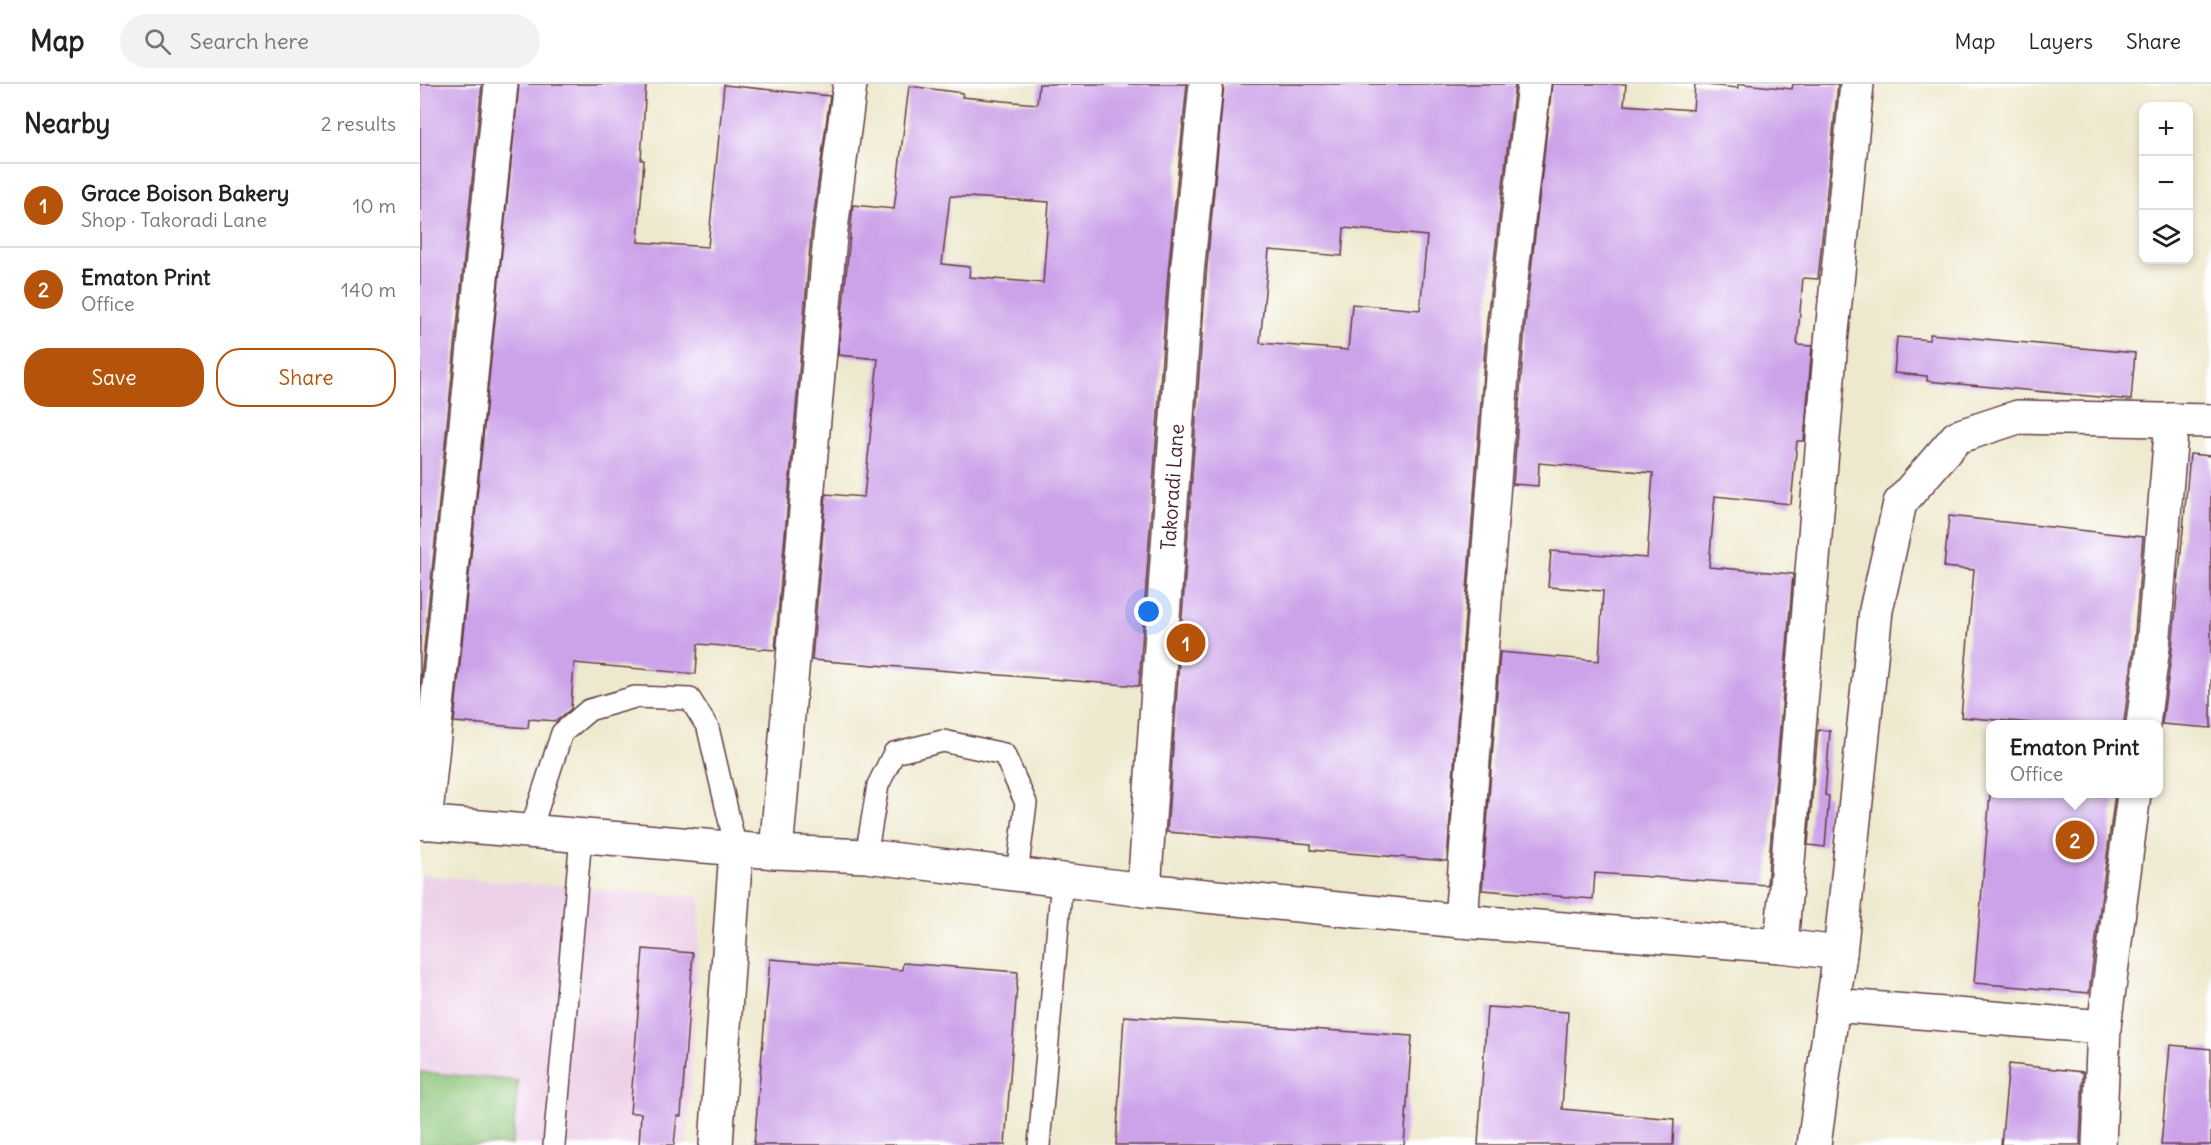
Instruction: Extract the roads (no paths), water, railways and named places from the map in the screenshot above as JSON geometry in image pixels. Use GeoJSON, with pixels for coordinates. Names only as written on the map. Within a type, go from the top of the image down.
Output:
{"type":"FeatureCollection","features":[{"type":"Feature","properties":{"kind":"street"},"geometry":{"type":"LineString","coordinates":[[501,84],[422,823],[776,852],[866,856],[1144,890],[1461,921],[1781,946],[1840,953]]}},
{"type":"Feature","properties":{"kind":"street"},"geometry":{"type":"LineString","coordinates":[[776,852],[831,237],[850,84]]}},
{"type":"Feature","properties":{"kind":"street","name":"Takoradi Lane"},"geometry":{"type":"LineString","coordinates":[[1144,890],[1187,274],[1206,84]]}},
{"type":"Feature","properties":{"kind":"street"},"geometry":{"type":"LineString","coordinates":[[1461,921],[1506,322],[1534,84]]}},
{"type":"Feature","properties":{"kind":"street"},"geometry":{"type":"LineString","coordinates":[[1781,946],[1831,342],[1857,84]]}},
{"type":"Feature","properties":{"kind":"street"},"geometry":{"type":"LineString","coordinates":[[1814,1145],[1840,953],[1876,609],[1900,503],[1957,437],[2018,417],[2211,422]]}},
{"type":"Feature","properties":{"kind":"street"},"geometry":{"type":"LineString","coordinates":[[2143,720],[2172,420]]}},
{"type":"Feature","properties":{"kind":"street"},"geometry":{"type":"LineString","coordinates":[[2099,1145],[2104,1028],[2133,798]]}},
{"type":"Feature","properties":{"kind":"street"},"geometry":{"type":"LineString","coordinates":[[716,1145],[736,849]]}},
{"type":"Feature","properties":{"kind":"street"},"geometry":{"type":"LineString","coordinates":[[1833,1005],[2104,1028]]}},
{"type":"Feature","properties":{"kind":"lane"},"geometry":{"type":"LineString","coordinates":[[530,832],[562,733],[589,710],[635,697],[690,699],[708,728],[736,849]]}},
{"type":"Feature","properties":{"kind":"lane"},"geometry":{"type":"LineString","coordinates":[[866,856],[878,785],[894,753],[943,741],[1004,754],[1026,803],[1017,874]]}},
{"type":"Feature","properties":{"kind":"lane"},"geometry":{"type":"LineString","coordinates":[[554,1145],[581,836]]}},
{"type":"Feature","properties":{"kind":"lane"},"geometry":{"type":"LineString","coordinates":[[1039,1145],[1062,879]]}},
{"type":"Feature","properties":{"kind":"place","name":"Grace Boison Bakery"},"geometry":{"type":"Point","coordinates":[1186,643]}},
{"type":"Feature","properties":{"kind":"place","name":"Ematon Print"},"geometry":{"type":"Point","coordinates":[2075,840]}}]}
